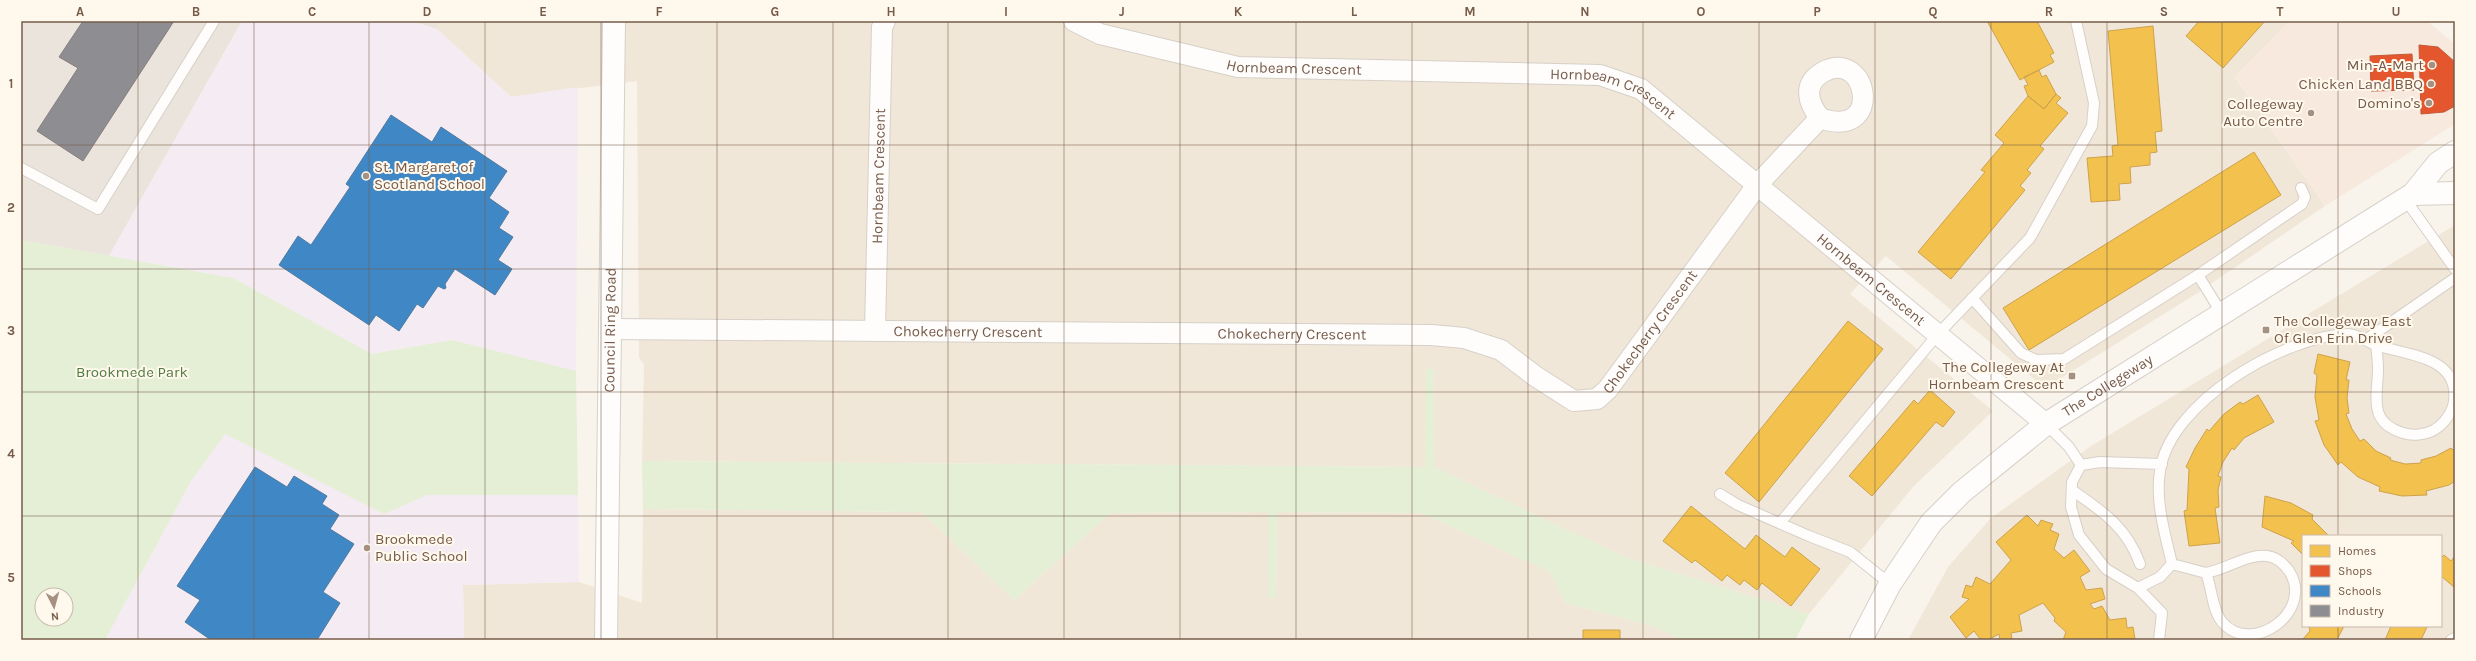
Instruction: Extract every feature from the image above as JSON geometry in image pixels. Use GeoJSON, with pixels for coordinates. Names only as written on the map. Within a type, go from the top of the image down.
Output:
{"type":"FeatureCollection","features":[{"type":"Feature","properties":{"kind":"street","name":"Council Ring Road"},"geometry":{"type":"LineString","coordinates":[[606,640],[614,21]]}},
{"type":"Feature","properties":{"kind":"street","name":"Hornbeam Crescent"},"geometry":{"type":"LineString","coordinates":[[875,331],[882,27],[885,21]]}},
{"type":"Feature","properties":{"kind":"street","name":"Hornbeam Crescent"},"geometry":{"type":"LineString","coordinates":[[1074,21],[1100,34],[1238,67],[1600,75],[1641,88],[2046,424]]}},
{"type":"Feature","properties":{"kind":"street","name":"Chokecherry Crescent"},"geometry":{"type":"LineString","coordinates":[[610,329],[1431,335],[1464,338],[1501,350],[1574,401],[1597,399],[1608,389],[1758,184],[1820,118]]}},
{"type":"Feature","properties":{"kind":"street","name":"The Collegeway"},"geometry":{"type":"LineString","coordinates":[[1861,640],[1890,584],[1931,523],[1962,492],[2046,424],[2409,197],[2438,163],[2455,152]]}},
{"type":"Feature","properties":{"kind":"street"},"geometry":{"type":"LineString","coordinates":[[2409,197],[2455,193]]}},
{"type":"Feature","properties":{"kind":"lane"},"geometry":{"type":"LineString","coordinates":[[21,168],[98,209],[214,21]]}},
{"type":"Feature","properties":{"kind":"lane"},"geometry":{"type":"LineString","coordinates":[[1780,523],[1938,334],[2030,238],[2092,126],[2094,103],[2076,21]]}},
{"type":"Feature","properties":{"kind":"lane"},"geometry":{"type":"LineString","coordinates":[[1972,298],[2020,353],[2036,360],[2052,361],[2064,359],[2198,276],[2302,204],[2305,197],[2301,188]]}},
{"type":"Feature","properties":{"kind":"lane"},"geometry":{"type":"LineString","coordinates":[[2409,197],[2455,269]]}},
{"type":"Feature","properties":{"kind":"lane"},"geometry":{"type":"LineString","coordinates":[[2198,276],[2222,314]]}},
{"type":"Feature","properties":{"kind":"lane"},"geometry":{"type":"LineString","coordinates":[[2367,339],[2455,278]]}},
{"type":"Feature","properties":{"kind":"lane"},"geometry":{"type":"LineString","coordinates":[[2172,564],[2160,512],[2160,470],[2180,428],[2197,405],[2233,377],[2300,344],[2347,334],[2367,339],[2376,345],[2425,357],[2443,370],[2451,381],[2454,392],[2451,412],[2434,430],[2423,434],[2408,434],[2394,430],[2385,423],[2379,414],[2375,402],[2378,368],[2376,345]]}},
{"type":"Feature","properties":{"kind":"lane"},"geometry":{"type":"LineString","coordinates":[[2046,424],[2069,447],[2081,465]]}},
{"type":"Feature","properties":{"kind":"lane"},"geometry":{"type":"LineString","coordinates":[[2081,465],[2100,462],[2162,464]]}},
{"type":"Feature","properties":{"kind":"lane"},"geometry":{"type":"LineString","coordinates":[[2081,465],[2072,482],[2071,507],[2079,535],[2088,549],[2106,569],[2138,588],[2162,613],[2159,640]]}},
{"type":"Feature","properties":{"kind":"lane"},"geometry":{"type":"LineString","coordinates":[[2072,490],[2101,511],[2121,529],[2133,545],[2140,564]]}},
{"type":"Feature","properties":{"kind":"lane"},"geometry":{"type":"LineString","coordinates":[[1720,494],[1780,523],[1850,552],[1890,584]]}},
{"type":"Feature","properties":{"kind":"lane"},"geometry":{"type":"LineString","coordinates":[[2172,564],[2206,573],[2227,568],[2252,557],[2268,556],[2285,566],[2291,575],[2295,596],[2292,607],[2279,625],[2255,634],[2240,633],[2230,629],[2222,622],[2216,612],[2206,573]]}},
{"type":"Feature","properties":{"kind":"lane"},"geometry":{"type":"LineString","coordinates":[[2138,588],[2160,577],[2172,564]]}},
{"type":"Feature","properties":{"kind":"lane"},"geometry":{"type":"LineString","coordinates":[[2451,640],[2455,638]]}},
{"type":"Feature","properties":{"kind":"shaded area"},"geometry":{"type":"Polygon","coordinates":[[[21,21],[242,21],[109,256],[21,240],[21,21]]]}},
{"type":"Feature","properties":{"kind":"shaded area","name":"St. Margaret of Scotland School"},"geometry":{"type":"Polygon","coordinates":[[[242,21],[411,21],[437,29],[511,97],[578,87],[576,371],[452,340],[372,354],[233,278],[109,256],[242,21]]]}},
{"type":"Feature","properties":{"kind":"shaded area"},"geometry":{"type":"Polygon","coordinates":[[[411,21],[439,21],[437,29],[411,21]]]}},
{"type":"Feature","properties":{"kind":"shaded area"},"geometry":{"type":"Polygon","coordinates":[[[439,21],[2290,21],[2235,77],[2325,206],[2196,294],[2045,388],[1886,256],[1850,294],[1993,411],[1913,487],[1809,614],[1625,557],[1434,467],[1434,369],[1426,370],[1426,467],[642,461],[644,365],[639,357],[637,81],[511,97],[437,29],[439,21]]]}},
{"type":"Feature","properties":{"kind":"shaded area"},"geometry":{"type":"Polygon","coordinates":[[[2290,21],[2427,21],[2455,44],[2455,124],[2325,206],[2235,76],[2290,21]]]}},
{"type":"Feature","properties":{"kind":"shaded area"},"geometry":{"type":"Polygon","coordinates":[[[2455,225],[2455,640],[1908,640],[1948,567],[1991,518],[2091,446],[2455,225]]]}},
{"type":"Feature","properties":{"kind":"shaded area","name":"Brookmede Public School"},"geometry":{"type":"Polygon","coordinates":[[[225,434],[384,514],[427,495],[578,495],[579,582],[463,585],[464,640],[105,640],[191,481],[225,434]]]}},
{"type":"Feature","properties":{"kind":"shaded area"},"geometry":{"type":"Polygon","coordinates":[[[643,509],[922,512],[1014,600],[1110,513],[1268,512],[1268,598],[1276,598],[1277,512],[1421,513],[1550,572],[1565,603],[1653,626],[1683,640],[464,640],[463,585],[579,582],[642,603],[643,509]]]}},
{"type":"Feature","properties":{"kind":"green space","name":"Brookmede Park"},"geometry":{"type":"Polygon","coordinates":[[[21,240],[233,278],[372,354],[452,340],[576,371],[578,495],[427,495],[384,514],[225,434],[191,481],[105,640],[21,640],[21,240]]]}},
{"type":"Feature","properties":{"kind":"green space"},"geometry":{"type":"Polygon","coordinates":[[[1426,369],[1434,369],[1434,467],[1625,557],[1809,614],[1795,640],[1683,640],[1653,626],[1565,603],[1550,572],[1421,513],[1277,512],[1276,598],[1268,598],[1268,512],[1110,513],[1014,600],[922,512],[643,509],[642,461],[1425,467],[1426,369]]]}},
{"type":"Feature","properties":{"kind":"building: Homes"},"geometry":{"type":"Polygon","coordinates":[[[1987,21],[2037,21],[2054,53],[2050,55],[2054,62],[2020,80],[1987,21]]]}},
{"type":"Feature","properties":{"kind":"building: Homes"},"geometry":{"type":"Polygon","coordinates":[[[2199,21],[2265,21],[2223,68],[2186,36],[2199,21]]]}},
{"type":"Feature","properties":{"kind":"building: Homes"},"geometry":{"type":"Polygon","coordinates":[[[2153,26],[2162,131],[2155,132],[2157,152],[2150,153],[2150,165],[2130,167],[2131,183],[2119,184],[2120,200],[2091,202],[2087,158],[2113,156],[2112,146],[2118,145],[2108,31],[2153,26]]]}},
{"type":"Feature","properties":{"kind":"building: Homes"},"geometry":{"type":"Polygon","coordinates":[[[2039,70],[2042,77],[2046,75],[2056,94],[2044,109],[2028,96],[2024,86],[2028,85],[2024,77],[2039,70]]]}},
{"type":"Feature","properties":{"kind":"building: Homes"},"geometry":{"type":"Polygon","coordinates":[[[2056,94],[2061,98],[2056,103],[2068,113],[2040,146],[2044,149],[2027,170],[2031,173],[2020,186],[2025,190],[1951,279],[1918,252],[1985,172],[1981,170],[2004,143],[1995,135],[2028,96],[2044,109],[2056,94]]]}},
{"type":"Feature","properties":{"kind":"building: Homes"},"geometry":{"type":"Polygon","coordinates":[[[2254,152],[2281,195],[2029,350],[2003,308],[2254,152]]]}},
{"type":"Feature","properties":{"kind":"building: Homes"},"geometry":{"type":"Polygon","coordinates":[[[1848,321],[1883,349],[1759,502],[1725,473],[1848,321]]]}},
{"type":"Feature","properties":{"kind":"building: Homes"},"geometry":{"type":"Polygon","coordinates":[[[2318,354],[2350,362],[2346,380],[2349,380],[2347,398],[2349,413],[2346,414],[2352,429],[2360,441],[2364,439],[2376,451],[2391,458],[2390,460],[2405,464],[2421,463],[2421,460],[2436,456],[2451,448],[2453,450],[2455,448],[2455,481],[2449,485],[2426,491],[2427,495],[2402,496],[2379,491],[2380,487],[2358,477],[2341,462],[2338,465],[2324,445],[2315,421],[2319,420],[2315,397],[2317,375],[2314,373],[2318,354]]]}},
{"type":"Feature","properties":{"kind":"building: Homes"},"geometry":{"type":"Polygon","coordinates":[[[1930,390],[1955,412],[1943,427],[1936,422],[1872,496],[1849,476],[1914,400],[1918,404],[1930,390]]]}},
{"type":"Feature","properties":{"kind":"building: Homes"},"geometry":{"type":"Polygon","coordinates":[[[2258,395],[2274,422],[2244,438],[2234,450],[2232,448],[2223,462],[2218,476],[2221,477],[2218,490],[2219,507],[2215,508],[2220,543],[2189,546],[2184,511],[2187,510],[2189,469],[2186,467],[2195,448],[2207,429],[2209,431],[2224,414],[2240,402],[2243,404],[2258,395]]]}},
{"type":"Feature","properties":{"kind":"building: Homes"},"geometry":{"type":"Polygon","coordinates":[[[2265,496],[2291,503],[2313,515],[2312,519],[2328,535],[2302,535],[2302,554],[2291,543],[2294,541],[2262,527],[2265,496]]]}},
{"type":"Feature","properties":{"kind":"building: Homes"},"geometry":{"type":"Polygon","coordinates":[[[1691,506],[1745,549],[1756,535],[1785,557],[1792,547],[1820,569],[1791,606],[1762,583],[1757,590],[1744,580],[1740,585],[1727,575],[1722,581],[1695,560],[1692,563],[1663,541],[1691,506]]]}},
{"type":"Feature","properties":{"kind":"building: Homes"},"geometry":{"type":"Polygon","coordinates":[[[2027,515],[2038,526],[2041,520],[2053,524],[2050,530],[2059,534],[2054,549],[2064,558],[2074,550],[2090,571],[2080,577],[2086,590],[2102,588],[2105,599],[2090,604],[2094,609],[2102,606],[2110,620],[2126,618],[2127,628],[2133,627],[2135,639],[2063,640],[2066,632],[2054,621],[2055,618],[2043,603],[2019,615],[2022,631],[2011,633],[2012,639],[2000,640],[1999,634],[1988,640],[1981,640],[1974,631],[1966,638],[1950,617],[1969,599],[1962,597],[1966,585],[1972,587],[1976,577],[1990,584],[2011,560],[1996,542],[2027,515]]]}},
{"type":"Feature","properties":{"kind":"building: Homes"},"geometry":{"type":"Polygon","coordinates":[[[2444,555],[2451,561],[2455,556],[2455,588],[2442,577],[2442,557],[2444,555]]]}},
{"type":"Feature","properties":{"kind":"building: Homes"},"geometry":{"type":"Polygon","coordinates":[[[2309,627],[2344,627],[2337,640],[2302,640],[2310,631],[2309,627]]]}},
{"type":"Feature","properties":{"kind":"building: Homes"},"geometry":{"type":"Polygon","coordinates":[[[2391,627],[2427,627],[2421,640],[2385,640],[2391,627]]]}},
{"type":"Feature","properties":{"kind":"building: Homes"},"geometry":{"type":"Polygon","coordinates":[[[1583,630],[1620,630],[1620,640],[1583,640],[1583,630]]]}},
{"type":"Feature","properties":{"kind":"building: Shops"},"geometry":{"type":"Polygon","coordinates":[[[2419,45],[2438,47],[2455,62],[2455,106],[2444,112],[2421,114],[2419,45]]]}},
{"type":"Feature","properties":{"kind":"building: Shops"},"geometry":{"type":"Polygon","coordinates":[[[2412,54],[2414,90],[2371,91],[2370,56],[2412,54]]]}},
{"type":"Feature","properties":{"kind":"building: Schools"},"geometry":{"type":"Polygon","coordinates":[[[391,115],[432,142],[441,127],[507,171],[489,198],[509,212],[499,228],[513,237],[498,260],[512,269],[495,295],[455,269],[445,284],[446,288],[444,289],[438,286],[423,308],[417,304],[399,331],[376,315],[369,325],[279,265],[298,236],[311,245],[350,187],[346,184],[391,115]]]}},
{"type":"Feature","properties":{"kind":"building: Schools"},"geometry":{"type":"Polygon","coordinates":[[[255,467],[287,487],[294,476],[327,496],[322,504],[339,515],[330,529],[354,544],[323,592],[340,603],[317,640],[211,640],[185,622],[200,600],[177,586],[255,467]]]}},
{"type":"Feature","properties":{"kind":"building: Industry"},"geometry":{"type":"Polygon","coordinates":[[[83,21],[174,21],[83,161],[37,131],[78,68],[59,57],[83,21]]]}},
{"type":"Feature","properties":{"kind":"place","name":"Min-A-Mart"},"geometry":{"type":"Point","coordinates":[2432,65]}},
{"type":"Feature","properties":{"kind":"place","name":"Chicken Land BBQ"},"geometry":{"type":"Point","coordinates":[2431,84]}},
{"type":"Feature","properties":{"kind":"place","name":"Domino's"},"geometry":{"type":"Point","coordinates":[2429,103]}},
{"type":"Feature","properties":{"kind":"place","name":"Collegeway Auto Centre"},"geometry":{"type":"Point","coordinates":[2311,113]}},
{"type":"Feature","properties":{"kind":"place","name":"St. Margaret of Scotland School"},"geometry":{"type":"Point","coordinates":[366,176]}},
{"type":"Feature","properties":{"kind":"place","name":"The Collegeway East Of Glen Erin Drive"},"geometry":{"type":"Point","coordinates":[2266,330]}},
{"type":"Feature","properties":{"kind":"place","name":"The Collegeway At Hornbeam Crescent"},"geometry":{"type":"Point","coordinates":[2072,376]}},
{"type":"Feature","properties":{"kind":"place","name":"Brookmede Public School"},"geometry":{"type":"Point","coordinates":[367,548]}}]}
